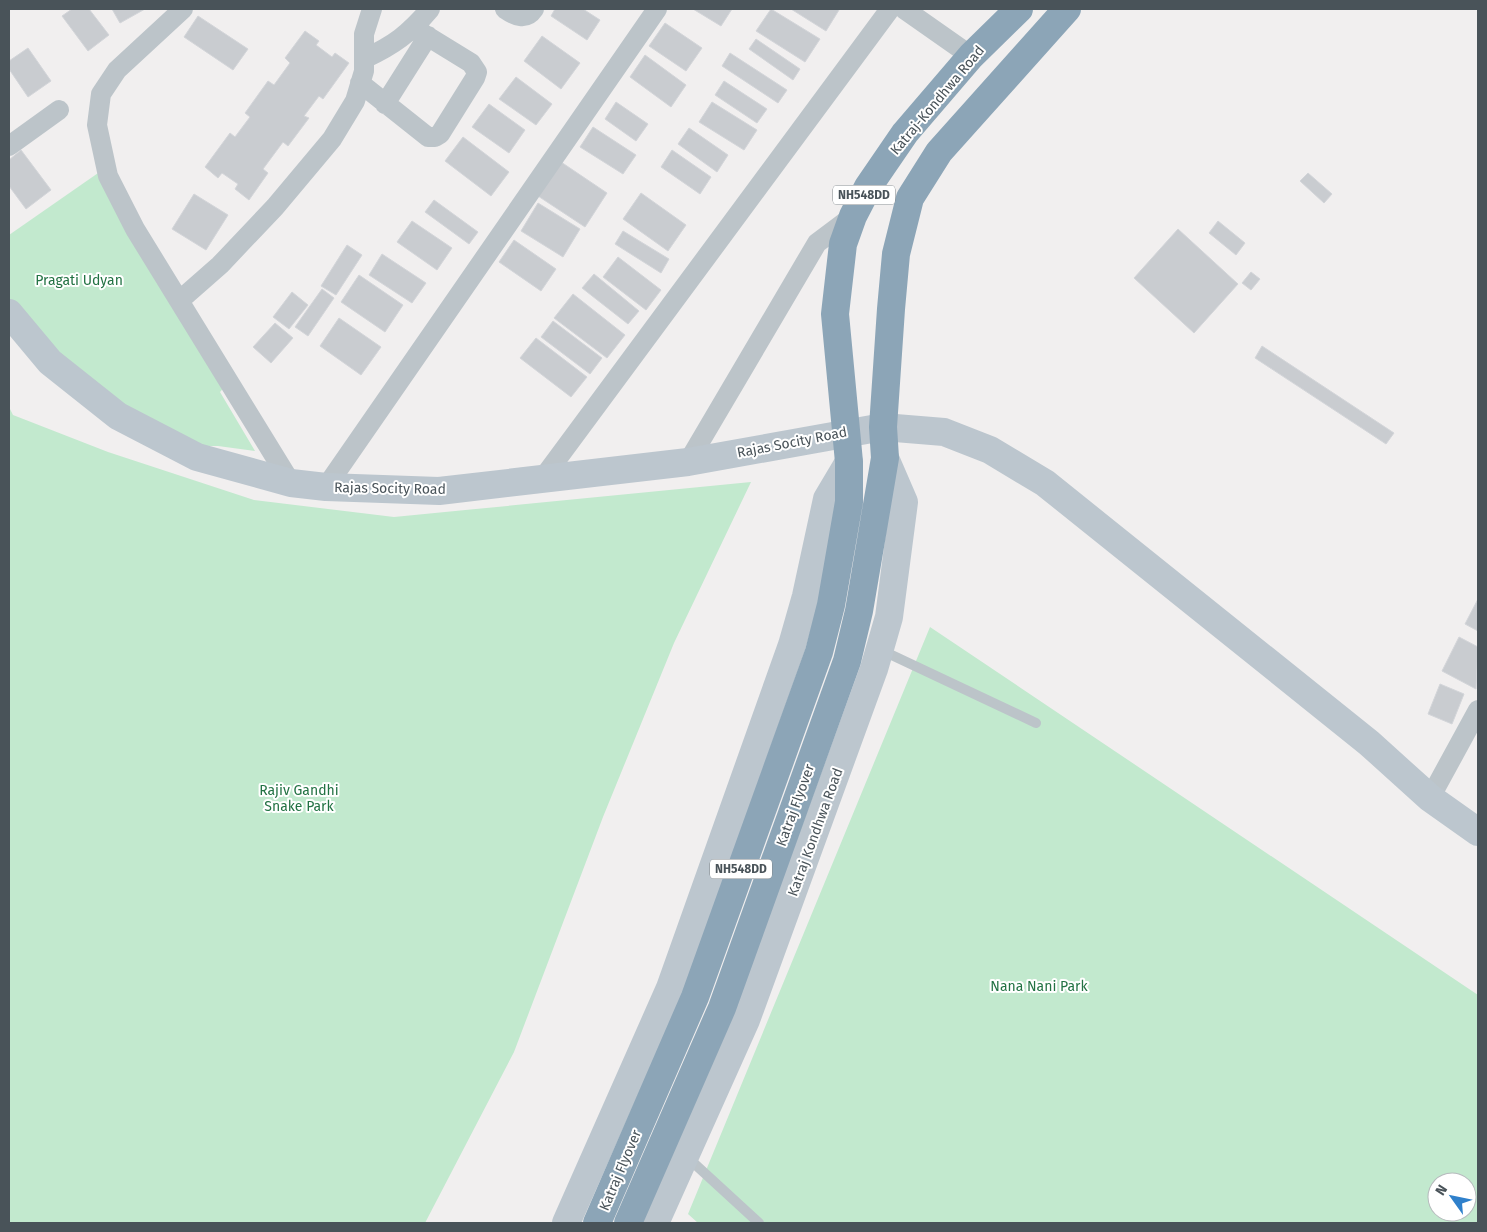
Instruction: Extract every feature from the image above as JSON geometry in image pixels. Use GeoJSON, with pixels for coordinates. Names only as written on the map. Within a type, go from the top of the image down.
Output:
{"type":"FeatureCollection","features":[{"type":"Feature","properties":{"kind":"highway","name":"Katraj-Kondhwa Road"},"geometry":{"type":"LineString","coordinates":[[845,432],[834,314],[843,244],[853,216],[868,187],[905,133],[971,56],[1019,9]]}},
{"type":"Feature","properties":{"kind":"highway","name":"NH548DD"},"geometry":{"type":"LineString","coordinates":[[883,427],[896,254],[910,198],[939,152],[1067,9]]}},
{"type":"Feature","properties":{"kind":"highway","name":"Katraj Kondhwa Road"},"geometry":{"type":"LineString","coordinates":[[883,427],[885,458]]}},
{"type":"Feature","properties":{"kind":"highway","name":"NH548DD"},"geometry":{"type":"LineString","coordinates":[[845,432],[849,462]]}},
{"type":"Feature","properties":{"kind":"highway","name":"Katraj Flyover"},"geometry":{"type":"LineString","coordinates":[[628,1223],[722,1008],[847,661],[859,611],[885,458]]}},
{"type":"Feature","properties":{"kind":"highway","name":"Katraj Flyover"},"geometry":{"type":"LineString","coordinates":[[597,1223],[695,997],[819,652],[831,605],[849,502],[849,462]]}},
{"type":"Feature","properties":{"kind":"street"},"geometry":{"type":"LineString","coordinates":[[183,9],[116,70],[101,94],[97,125],[108,176],[135,229],[291,483]]}},
{"type":"Feature","properties":{"kind":"street"},"geometry":{"type":"LineString","coordinates":[[179,301],[220,265],[275,207],[332,139],[355,100],[364,59],[364,34],[372,9]]}},
{"type":"Feature","properties":{"kind":"street"},"geometry":{"type":"LineString","coordinates":[[386,104],[430,9]]}},
{"type":"Feature","properties":{"kind":"street"},"geometry":{"type":"LineString","coordinates":[[505,9],[519,17],[525,16],[534,9]]}},
{"type":"Feature","properties":{"kind":"street"},"geometry":{"type":"LineString","coordinates":[[326,487],[657,9]]}},
{"type":"Feature","properties":{"kind":"street"},"geometry":{"type":"LineString","coordinates":[[543,478],[890,9]]}},
{"type":"Feature","properties":{"kind":"street"},"geometry":{"type":"LineString","coordinates":[[904,9],[971,56]]}},
{"type":"Feature","properties":{"kind":"street"},"geometry":{"type":"LineString","coordinates":[[360,83],[420,132],[428,137],[435,137],[440,134],[475,78],[475,66],[421,32]]}},
{"type":"Feature","properties":{"kind":"street"},"geometry":{"type":"LineString","coordinates":[[364,59],[421,32]]}},
{"type":"Feature","properties":{"kind":"street"},"geometry":{"type":"LineString","coordinates":[[9,146],[59,110]]}},
{"type":"Feature","properties":{"kind":"street"},"geometry":{"type":"LineString","coordinates":[[688,462],[817,243],[853,216]]}},
{"type":"Feature","properties":{"kind":"street","name":"Rajas Socity Road"},"geometry":{"type":"LineString","coordinates":[[9,313],[50,362],[118,416],[197,457],[291,483],[326,487],[440,491],[688,462],[845,432],[883,427],[944,432],[990,450],[1045,483],[1369,743],[1430,798],[1478,832]]}},
{"type":"Feature","properties":{"kind":"street","name":"Katraj Kondhwa Road"},"geometry":{"type":"LineString","coordinates":[[655,1223],[746,1020],[880,650],[888,617],[904,502],[885,458]]}},
{"type":"Feature","properties":{"kind":"street"},"geometry":{"type":"LineString","coordinates":[[566,1223],[670,988],[792,645],[806,596],[826,499],[849,462]]}},
{"type":"Feature","properties":{"kind":"street"},"geometry":{"type":"LineString","coordinates":[[1430,798],[1478,710]]}},
{"type":"Feature","properties":{"kind":"lane"},"geometry":{"type":"LineString","coordinates":[[880,650],[1036,723]]}},
{"type":"Feature","properties":{"kind":"lane"},"geometry":{"type":"LineString","coordinates":[[686,1155],[759,1223]]}},
{"type":"Feature","properties":{"kind":"green space","name":"Pragati Udyan"},"geometry":{"type":"Polygon","coordinates":[[[101,171],[227,384],[220,392],[255,451],[218,446],[201,446],[120,412],[9,304],[9,235],[101,171]]]}},
{"type":"Feature","properties":{"kind":"green space","name":"Rajiv Gandhi Snake Park"},"geometry":{"type":"Polygon","coordinates":[[[9,407],[13,415],[108,452],[254,500],[394,517],[751,482],[674,643],[603,817],[514,1052],[425,1223],[9,1223],[9,407]]]}},
{"type":"Feature","properties":{"kind":"green space","name":"Nana Nani Park"},"geometry":{"type":"Polygon","coordinates":[[[930,627],[1478,995],[1478,1223],[698,1223],[688,1214],[930,627]]]}},
{"type":"Feature","properties":{"kind":"building"},"geometry":{"type":"Polygon","coordinates":[[[72,9],[89,9],[109,35],[88,51],[62,16],[72,9]]]}},
{"type":"Feature","properties":{"kind":"building"},"geometry":{"type":"Polygon","coordinates":[[[112,9],[145,9],[120,23],[112,9]]]}},
{"type":"Feature","properties":{"kind":"building"},"geometry":{"type":"Polygon","coordinates":[[[555,9],[583,9],[600,20],[587,40],[551,16],[555,9]]]}},
{"type":"Feature","properties":{"kind":"building"},"geometry":{"type":"Polygon","coordinates":[[[693,9],[732,9],[721,26],[693,9]]]}},
{"type":"Feature","properties":{"kind":"building"},"geometry":{"type":"Polygon","coordinates":[[[771,9],[820,39],[805,62],[756,31],[771,9]]]}},
{"type":"Feature","properties":{"kind":"building"},"geometry":{"type":"Polygon","coordinates":[[[791,9],[837,9],[839,10],[826,31],[791,9]]]}},
{"type":"Feature","properties":{"kind":"building"},"geometry":{"type":"Polygon","coordinates":[[[198,16],[248,49],[233,70],[184,37],[198,16]]]}},
{"type":"Feature","properties":{"kind":"building"},"geometry":{"type":"Polygon","coordinates":[[[665,23],[702,48],[686,71],[649,46],[665,23]]]}},
{"type":"Feature","properties":{"kind":"building"},"geometry":{"type":"Polygon","coordinates":[[[305,31],[319,41],[316,45],[332,57],[335,53],[349,63],[323,99],[319,96],[304,116],[309,118],[288,146],[283,142],[263,169],[268,173],[249,200],[235,189],[238,184],[222,173],[218,178],[205,167],[230,133],[235,137],[250,117],[245,113],[268,81],[274,85],[290,63],[285,58],[305,31]]]}},
{"type":"Feature","properties":{"kind":"building"},"geometry":{"type":"Polygon","coordinates":[[[542,36],[580,63],[561,89],[524,61],[542,36]]]}},
{"type":"Feature","properties":{"kind":"building"},"geometry":{"type":"Polygon","coordinates":[[[756,39],[800,69],[793,80],[749,49],[756,39]]]}},
{"type":"Feature","properties":{"kind":"building"},"geometry":{"type":"Polygon","coordinates":[[[28,48],[51,81],[28,97],[9,69],[9,61],[28,48]]]}},
{"type":"Feature","properties":{"kind":"building"},"geometry":{"type":"Polygon","coordinates":[[[730,53],[787,90],[778,103],[722,66],[730,53]]]}},
{"type":"Feature","properties":{"kind":"building"},"geometry":{"type":"Polygon","coordinates":[[[645,55],[686,85],[671,107],[630,77],[645,55]]]}},
{"type":"Feature","properties":{"kind":"building"},"geometry":{"type":"Polygon","coordinates":[[[516,77],[552,104],[536,125],[499,99],[516,77]]]}},
{"type":"Feature","properties":{"kind":"building"},"geometry":{"type":"Polygon","coordinates":[[[724,81],[767,109],[757,123],[715,95],[724,81]]]}},
{"type":"Feature","properties":{"kind":"building"},"geometry":{"type":"Polygon","coordinates":[[[616,102],[648,124],[636,141],[605,119],[616,102]]]}},
{"type":"Feature","properties":{"kind":"building"},"geometry":{"type":"Polygon","coordinates":[[[712,102],[757,130],[744,150],[699,122],[712,102]]]}},
{"type":"Feature","properties":{"kind":"building"},"geometry":{"type":"Polygon","coordinates":[[[489,104],[525,130],[509,153],[472,127],[489,104]]]}},
{"type":"Feature","properties":{"kind":"building"},"geometry":{"type":"Polygon","coordinates":[[[593,127],[636,155],[623,174],[580,147],[593,127]]]}},
{"type":"Feature","properties":{"kind":"building"},"geometry":{"type":"Polygon","coordinates":[[[689,128],[728,155],[717,172],[678,144],[689,128]]]}},
{"type":"Feature","properties":{"kind":"building"},"geometry":{"type":"Polygon","coordinates":[[[463,137],[509,172],[491,196],[445,161],[463,137]]]}},
{"type":"Feature","properties":{"kind":"building"},"geometry":{"type":"Polygon","coordinates":[[[21,150],[51,190],[26,209],[9,186],[9,160],[21,150]]]}},
{"type":"Feature","properties":{"kind":"building"},"geometry":{"type":"Polygon","coordinates":[[[672,150],[711,177],[700,194],[661,167],[672,150]]]}},
{"type":"Feature","properties":{"kind":"building"},"geometry":{"type":"Polygon","coordinates":[[[561,162],[607,193],[585,227],[538,196],[561,162]]]}},
{"type":"Feature","properties":{"kind":"building"},"geometry":{"type":"Polygon","coordinates":[[[1308,173],[1332,194],[1324,203],[1300,181],[1308,173]]]}},
{"type":"Feature","properties":{"kind":"building"},"geometry":{"type":"Polygon","coordinates":[[[641,193],[686,225],[668,251],[623,219],[641,193]]]}},
{"type":"Feature","properties":{"kind":"building"},"geometry":{"type":"Polygon","coordinates":[[[194,194],[228,215],[206,250],[172,229],[194,194]]]}},
{"type":"Feature","properties":{"kind":"building"},"geometry":{"type":"Polygon","coordinates":[[[434,200],[478,232],[469,244],[425,212],[434,200]]]}},
{"type":"Feature","properties":{"kind":"building"},"geometry":{"type":"Polygon","coordinates":[[[538,203],[580,229],[563,257],[521,231],[538,203]]]}},
{"type":"Feature","properties":{"kind":"building"},"geometry":{"type":"Polygon","coordinates":[[[412,221],[452,248],[437,270],[397,242],[412,221]]]}},
{"type":"Feature","properties":{"kind":"building"},"geometry":{"type":"Polygon","coordinates":[[[1218,221],[1245,243],[1236,255],[1209,233],[1218,221]]]}},
{"type":"Feature","properties":{"kind":"building"},"geometry":{"type":"Polygon","coordinates":[[[1178,229],[1238,284],[1194,333],[1134,278],[1178,229]]]}},
{"type":"Feature","properties":{"kind":"building"},"geometry":{"type":"Polygon","coordinates":[[[623,231],[669,259],[661,273],[615,244],[623,231]]]}},
{"type":"Feature","properties":{"kind":"building"},"geometry":{"type":"Polygon","coordinates":[[[514,240],[556,269],[541,291],[499,262],[514,240]]]}},
{"type":"Feature","properties":{"kind":"building"},"geometry":{"type":"Polygon","coordinates":[[[347,245],[362,255],[336,295],[321,286],[347,245]]]}},
{"type":"Feature","properties":{"kind":"building"},"geometry":{"type":"Polygon","coordinates":[[[382,254],[426,283],[412,303],[369,275],[382,254]]]}},
{"type":"Feature","properties":{"kind":"building"},"geometry":{"type":"Polygon","coordinates":[[[618,257],[661,290],[646,310],[603,277],[618,257]]]}},
{"type":"Feature","properties":{"kind":"building"},"geometry":{"type":"Polygon","coordinates":[[[1251,272],[1260,279],[1251,290],[1242,283],[1251,272]]]}},
{"type":"Feature","properties":{"kind":"building"},"geometry":{"type":"Polygon","coordinates":[[[594,274],[639,311],[628,324],[582,288],[594,274]]]}},
{"type":"Feature","properties":{"kind":"building"},"geometry":{"type":"Polygon","coordinates":[[[359,275],[403,305],[385,332],[341,302],[359,275]]]}},
{"type":"Feature","properties":{"kind":"building"},"geometry":{"type":"Polygon","coordinates":[[[322,289],[334,298],[308,336],[295,327],[322,289]]]}},
{"type":"Feature","properties":{"kind":"building"},"geometry":{"type":"Polygon","coordinates":[[[292,292],[308,305],[289,329],[273,317],[292,292]]]}},
{"type":"Feature","properties":{"kind":"building"},"geometry":{"type":"Polygon","coordinates":[[[573,294],[625,335],[607,358],[554,318],[573,294]]]}},
{"type":"Feature","properties":{"kind":"building"},"geometry":{"type":"Polygon","coordinates":[[[339,318],[381,347],[361,375],[320,346],[339,318]]]}},
{"type":"Feature","properties":{"kind":"building"},"geometry":{"type":"Polygon","coordinates":[[[553,321],[602,358],[590,374],[541,337],[553,321]]]}},
{"type":"Feature","properties":{"kind":"building"},"geometry":{"type":"Polygon","coordinates":[[[275,323],[293,338],[271,363],[253,347],[275,323]]]}},
{"type":"Feature","properties":{"kind":"building"},"geometry":{"type":"Polygon","coordinates":[[[536,338],[587,377],[571,397],[520,358],[536,338]]]}},
{"type":"Feature","properties":{"kind":"building"},"geometry":{"type":"Polygon","coordinates":[[[1262,346],[1394,433],[1386,444],[1255,358],[1262,346]]]}},
{"type":"Feature","properties":{"kind":"building"},"geometry":{"type":"Polygon","coordinates":[[[1478,599],[1478,631],[1465,624],[1478,599]]]}},
{"type":"Feature","properties":{"kind":"building"},"geometry":{"type":"Polygon","coordinates":[[[1459,637],[1478,647],[1476,689],[1442,671],[1459,637]]]}},
{"type":"Feature","properties":{"kind":"building"},"geometry":{"type":"Polygon","coordinates":[[[1440,684],[1464,694],[1452,724],[1428,714],[1440,684]]]}}]}
